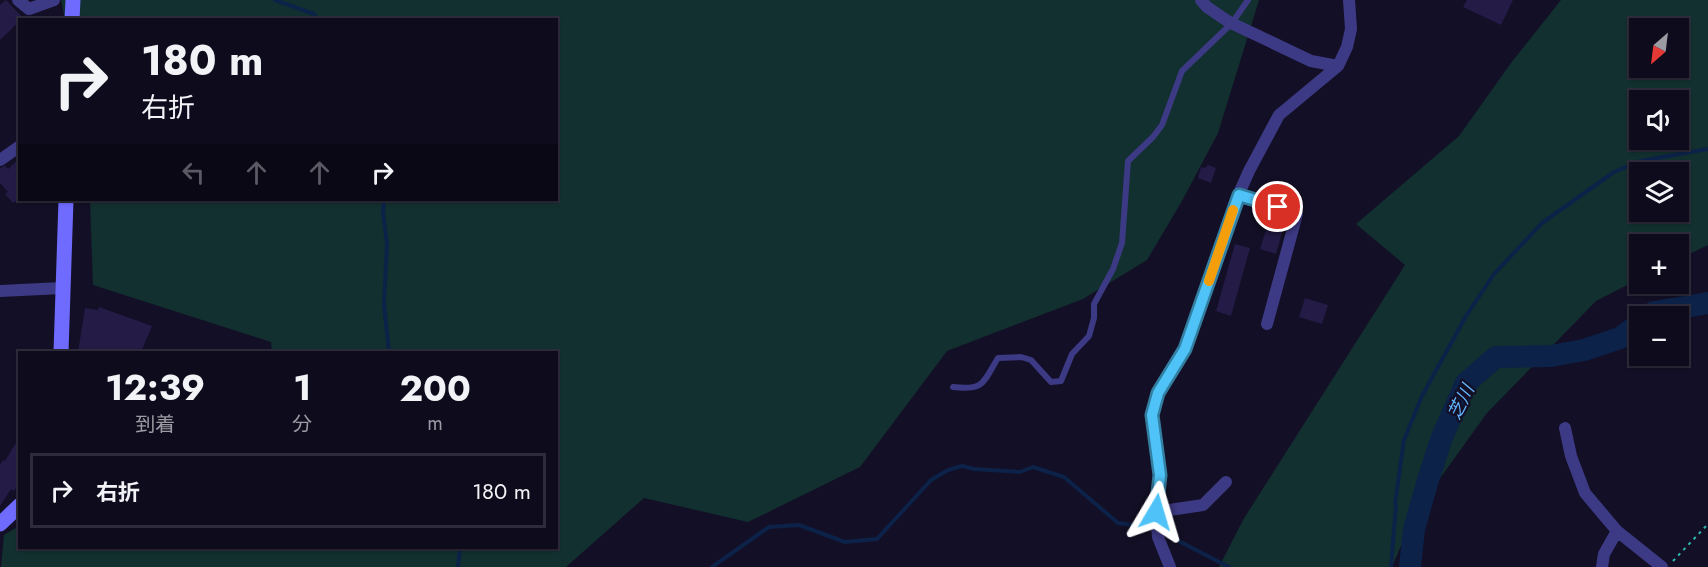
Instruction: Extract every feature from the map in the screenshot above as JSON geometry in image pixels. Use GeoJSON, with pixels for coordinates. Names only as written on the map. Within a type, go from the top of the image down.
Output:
{"type":"FeatureCollection","features":[{"type":"Feature","properties":{"kind":"street"},"geometry":{"type":"LineString","coordinates":[[18,0],[29,9],[54,0]]}},
{"type":"Feature","properties":{"kind":"street"},"geometry":{"type":"LineString","coordinates":[[72,18],[73,0]]}},
{"type":"Feature","properties":{"kind":"street"},"geometry":{"type":"LineString","coordinates":[[1201,0],[1207,7],[1233,23],[1311,61],[1338,66]]}},
{"type":"Feature","properties":{"kind":"street"},"geometry":{"type":"LineString","coordinates":[[1170,567],[1158,537],[1156,512],[1160,475],[1152,415],[1158,393],[1185,349],[1239,195],[1249,171],[1279,116],[1338,66],[1347,47],[1351,28],[1349,0]]}},
{"type":"Feature","properties":{"kind":"street"},"geometry":{"type":"LineString","coordinates":[[0,160],[18,147]]}},
{"type":"Feature","properties":{"kind":"street"},"geometry":{"type":"LineString","coordinates":[[1239,195],[1297,214],[1267,324]]}},
{"type":"Feature","properties":{"kind":"street"},"geometry":{"type":"LineString","coordinates":[[61,351],[66,201]]}},
{"type":"Feature","properties":{"kind":"street"},"geometry":{"type":"LineString","coordinates":[[0,291],[62,288]]}},
{"type":"Feature","properties":{"kind":"street"},"geometry":{"type":"LineString","coordinates":[[1565,428],[1571,456],[1585,493],[1617,531],[1662,567]]}},
{"type":"Feature","properties":{"kind":"street"},"geometry":{"type":"LineString","coordinates":[[1156,512],[1203,504],[1226,482]]}},
{"type":"Feature","properties":{"kind":"street"},"geometry":{"type":"LineString","coordinates":[[0,524],[18,507]]}},
{"type":"Feature","properties":{"kind":"street"},"geometry":{"type":"LineString","coordinates":[[1602,567],[1604,554],[1617,531]]}},
{"type":"Feature","properties":{"kind":"lane"},"geometry":{"type":"LineString","coordinates":[[953,387],[971,389],[980,386],[998,358],[1021,357],[1031,360],[1051,382],[1061,381],[1072,354],[1089,336],[1094,318],[1094,304],[1113,269],[1122,243],[1128,161],[1153,137],[1162,124],[1182,71],[1233,23],[1248,0]]}},
{"type":"Feature","properties":{"kind":"path"},"geometry":{"type":"LineString","coordinates":[[1668,567],[1708,524]]}},
{"type":"Feature","properties":{"kind":"green space"},"geometry":{"type":"Polygon","coordinates":[[[61,0],[1259,0],[1218,133],[1147,260],[1083,299],[947,351],[860,467],[748,522],[644,498],[566,567],[1,567],[4,535],[18,527],[18,549],[558,549],[558,351],[272,351],[271,342],[93,285],[90,201],[558,201],[558,18],[65,18],[61,0]]]}},
{"type":"Feature","properties":{"kind":"green space"},"geometry":{"type":"Polygon","coordinates":[[[1561,0],[1708,0],[1708,245],[1689,254],[1689,234],[1629,234],[1629,284],[1596,301],[1487,413],[1415,513],[1392,567],[1219,567],[1243,520],[1405,265],[1356,224],[1459,136],[1511,63],[1561,0]]]}},
{"type":"Feature","properties":{"kind":"building"},"geometry":{"type":"Polygon","coordinates":[[[6,0],[23,18],[18,18],[18,23],[0,40],[0,5],[6,0]]]}},
{"type":"Feature","properties":{"kind":"building"},"geometry":{"type":"Polygon","coordinates":[[[1467,0],[1513,0],[1501,25],[1463,7],[1467,0]]]}},
{"type":"Feature","properties":{"kind":"building"},"geometry":{"type":"Polygon","coordinates":[[[18,160],[18,199],[13,203],[5,194],[8,192],[0,183],[0,168],[5,166],[8,169],[18,160]]]}},
{"type":"Feature","properties":{"kind":"building"},"geometry":{"type":"Polygon","coordinates":[[[1208,165],[1216,168],[1211,183],[1198,178],[1201,167],[1205,168],[1208,165]]]}},
{"type":"Feature","properties":{"kind":"building"},"geometry":{"type":"Polygon","coordinates":[[[1268,224],[1283,229],[1276,254],[1260,249],[1268,224]]]}},
{"type":"Feature","properties":{"kind":"building"},"geometry":{"type":"Polygon","coordinates":[[[1235,244],[1250,248],[1231,316],[1216,311],[1235,244]]]}},
{"type":"Feature","properties":{"kind":"building"},"geometry":{"type":"Polygon","coordinates":[[[1305,298],[1328,305],[1322,324],[1299,317],[1305,298]]]}},
{"type":"Feature","properties":{"kind":"building"},"geometry":{"type":"Polygon","coordinates":[[[99,307],[152,326],[141,351],[78,351],[85,308],[98,310],[99,307]]]}},
{"type":"Feature","properties":{"kind":"building"},"geometry":{"type":"Polygon","coordinates":[[[18,439],[18,484],[14,491],[11,489],[0,506],[0,465],[3,460],[5,461],[18,439]]]}},
{"type":"Feature","properties":{"kind":"waterway"},"geometry":{"type":"LineString","coordinates":[[275,0],[314,14],[316,18]]}},
{"type":"Feature","properties":{"kind":"waterway"},"geometry":{"type":"LineString","coordinates":[[1391,567],[1395,503],[1404,440],[1422,396],[1466,316],[1494,274],[1542,223],[1614,172],[1640,161],[1708,149]]}},
{"type":"Feature","properties":{"kind":"waterway"},"geometry":{"type":"LineString","coordinates":[[384,201],[387,244],[384,304],[389,351]]}},
{"type":"Feature","properties":{"kind":"waterway","name":"芝川"},"geometry":{"type":"LineString","coordinates":[[1689,306],[1708,303]]}},
{"type":"Feature","properties":{"kind":"waterway","name":"芝川"},"geometry":{"type":"LineString","coordinates":[[1410,567],[1414,529],[1428,480],[1442,437],[1466,383],[1496,357],[1551,356],[1584,350],[1620,338],[1629,331]]}},
{"type":"Feature","properties":{"kind":"waterway"},"geometry":{"type":"LineString","coordinates":[[712,567],[769,527],[799,525],[845,542],[877,539],[931,480],[948,470],[962,466],[1020,472],[1033,467],[1064,477],[1118,523],[1140,526]]}},
{"type":"Feature","properties":{"kind":"waterway"},"geometry":{"type":"LineString","coordinates":[[1169,536],[1229,567]]}},
{"type":"Feature","properties":{"kind":"waterway"},"geometry":{"type":"LineString","coordinates":[[458,567],[460,549]]}},
{"type":"Feature","properties":{"kind":"slow traffic"},"geometry":{"type":"LineString","coordinates":[[1209,281],[1233,210]]}},
{"type":"Feature","properties":{"kind":"route"},"geometry":{"type":"LineString","coordinates":[[1156,512],[1160,475],[1152,415],[1158,393],[1185,349],[1239,195],[1278,207]]}}]}
